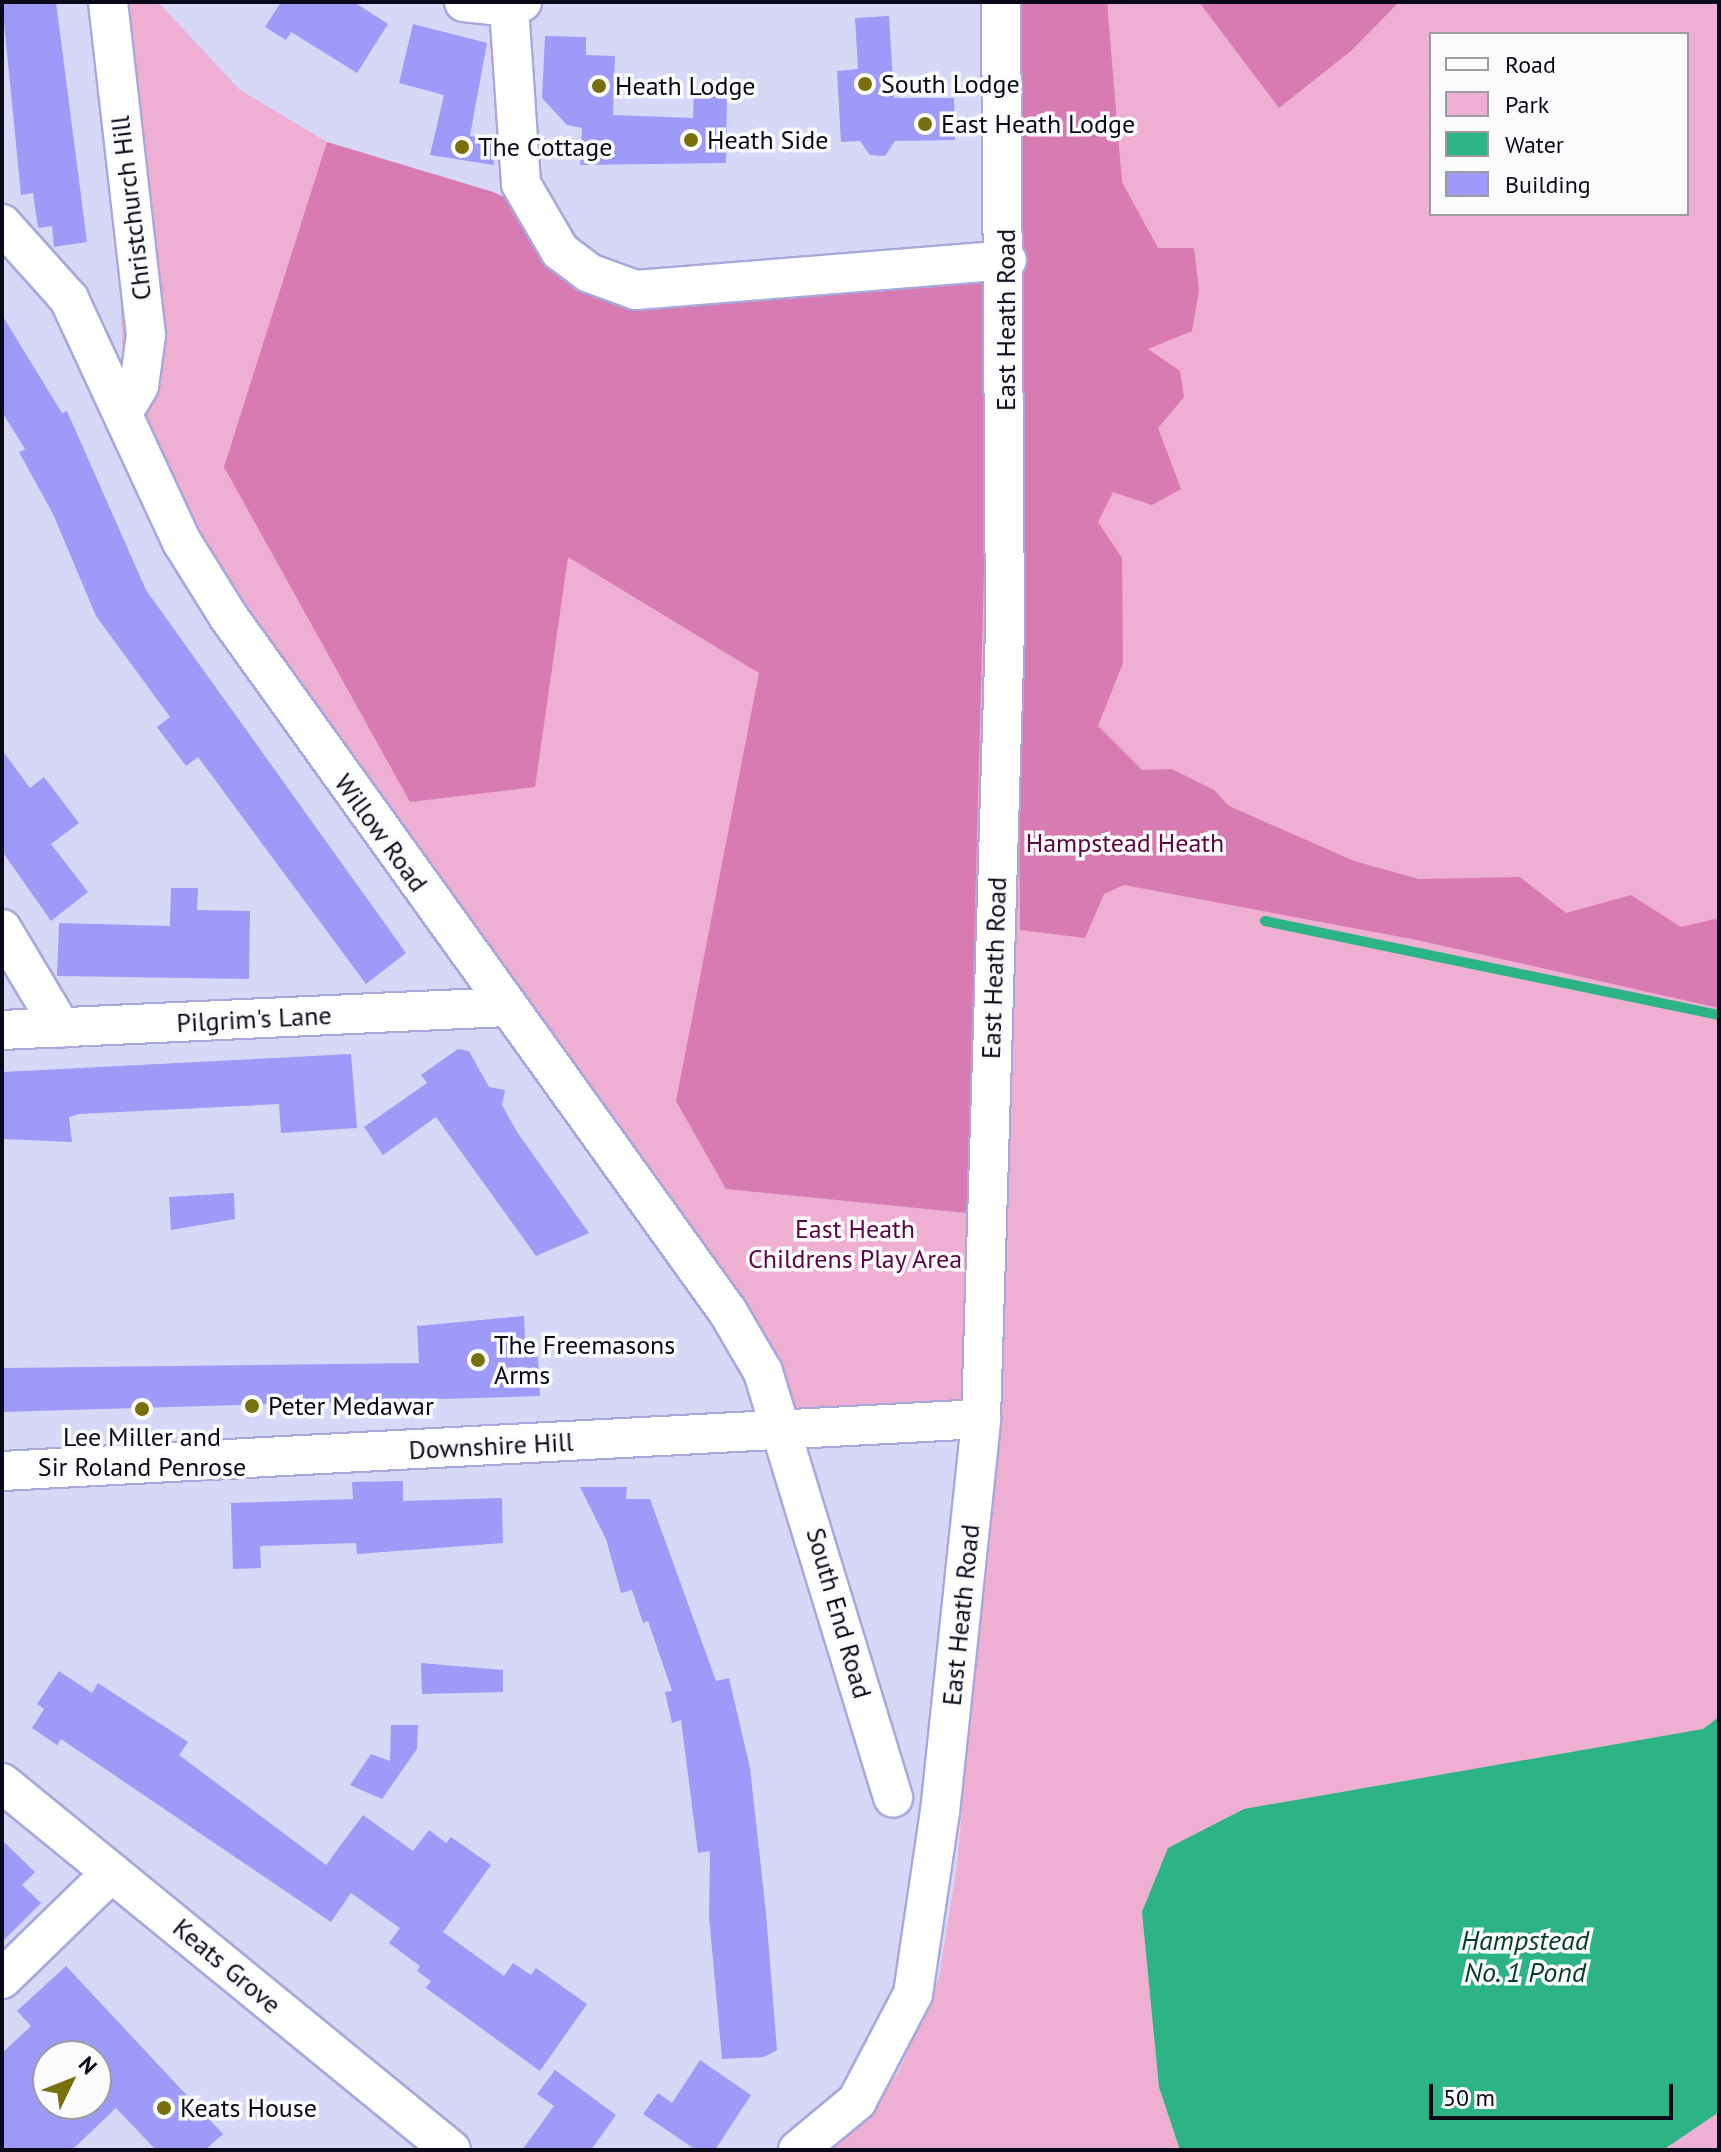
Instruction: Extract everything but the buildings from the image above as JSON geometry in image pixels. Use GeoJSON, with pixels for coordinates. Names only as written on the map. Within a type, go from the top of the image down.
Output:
{"type":"FeatureCollection","features":[{"type":"Feature","properties":{"kind":"street","name":"Christchurch Hill"},"geometry":{"type":"LineString","coordinates":[[108,2],[146,335],[139,386],[125,409]]}},
{"type":"Feature","properties":{"kind":"street"},"geometry":{"type":"LineString","coordinates":[[464,2],[516,4],[521,184],[560,251],[589,273],[636,290],[1007,260]]}},
{"type":"Feature","properties":{"kind":"street","name":"East Heath Road"},"geometry":{"type":"LineString","coordinates":[[798,2150],[857,2101],[888,2049],[913,1994],[981,1419],[1005,630],[1007,260],[1001,2]]}},
{"type":"Feature","properties":{"kind":"street","name":"Willow Road"},"geometry":{"type":"LineString","coordinates":[[2,224],[69,299],[125,409],[182,542],[228,616],[728,1312],[763,1372],[785,1428]]}},
{"type":"Feature","properties":{"kind":"street"},"geometry":{"type":"LineString","coordinates":[[2,929],[61,1028]]}},
{"type":"Feature","properties":{"kind":"street","name":"Pilgrim's Lane"},"geometry":{"type":"LineString","coordinates":[[2,1030],[506,1007]]}},
{"type":"Feature","properties":{"kind":"street","name":"Downshire Hill"},"geometry":{"type":"LineString","coordinates":[[2,1471],[981,1419]]}},
{"type":"Feature","properties":{"kind":"street","name":"South End Road"},"geometry":{"type":"LineString","coordinates":[[785,1428],[893,1798]]}},
{"type":"Feature","properties":{"kind":"street","name":"Keats Grove"},"geometry":{"type":"LineString","coordinates":[[2,1783],[112,1872],[430,2143]]}},
{"type":"Feature","properties":{"kind":"street"},"geometry":{"type":"LineString","coordinates":[[2,1979],[112,1872]]}},
{"type":"Feature","properties":{"kind":"green space","name":"Hampstead Heath"},"geometry":{"type":"Polygon","coordinates":[[[108,2],[158,2],[240,90],[327,142],[493,192],[589,273],[1007,260],[1001,2],[1719,2],[1719,2150],[827,2150],[863,2120],[899,2071],[939,1978],[957,1865],[995,1432],[785,1428],[274,682],[125,409],[108,2]]]}},
{"type":"Feature","properties":{"kind":"green space"},"geometry":{"type":"Polygon","coordinates":[[[1013,2],[1107,2],[1122,182],[1158,248],[1194,248],[1199,290],[1192,331],[1148,349],[1180,371],[1184,397],[1158,428],[1181,489],[1152,505],[1113,492],[1098,522],[1122,558],[1123,663],[1098,726],[1142,770],[1172,769],[1214,790],[1229,806],[1354,861],[1419,879],[1520,877],[1566,913],[1631,895],[1681,927],[1719,918],[1719,1008],[1417,940],[1124,885],[1104,894],[1085,938],[1020,930],[1013,2]]]}},
{"type":"Feature","properties":{"kind":"green space"},"geometry":{"type":"Polygon","coordinates":[[[1199,2],[1399,2],[1352,50],[1279,108],[1199,2]]]}},
{"type":"Feature","properties":{"kind":"green space"},"geometry":{"type":"Polygon","coordinates":[[[327,142],[493,192],[533,211],[589,273],[992,271],[967,1213],[726,1189],[676,1101],[759,673],[568,557],[535,787],[410,802],[224,467],[327,142]]]}},
{"type":"Feature","properties":{"kind":"water","name":"Hampstead No. 1 Pond"},"geometry":{"type":"Polygon","coordinates":[[[1719,1717],[1719,2112],[1663,2150],[1180,2150],[1159,2087],[1142,1912],[1168,1848],[1244,1809],[1703,1729],[1719,1717]]]}},
{"type":"Feature","properties":{"kind":"waterway"},"geometry":{"type":"LineString","coordinates":[[1265,921],[1719,1015]]}},
{"type":"Feature","properties":{"kind":"place","name":"South Lodge"},"geometry":{"type":"Point","coordinates":[865,84]}},
{"type":"Feature","properties":{"kind":"place","name":"Heath Lodge"},"geometry":{"type":"Point","coordinates":[599,86]}},
{"type":"Feature","properties":{"kind":"place","name":"East Heath Lodge"},"geometry":{"type":"Point","coordinates":[925,124]}},
{"type":"Feature","properties":{"kind":"place","name":"Heath Side"},"geometry":{"type":"Point","coordinates":[691,140]}},
{"type":"Feature","properties":{"kind":"place","name":"The Cottage"},"geometry":{"type":"Point","coordinates":[462,147]}},
{"type":"Feature","properties":{"kind":"place","name":"The Freemasons Arms"},"geometry":{"type":"Point","coordinates":[478,1360]}},
{"type":"Feature","properties":{"kind":"place","name":"Peter Medawar"},"geometry":{"type":"Point","coordinates":[252,1406]}},
{"type":"Feature","properties":{"kind":"place","name":"Lee Miller and Sir Roland Penrose"},"geometry":{"type":"Point","coordinates":[142,1409]}},
{"type":"Feature","properties":{"kind":"place","name":"Keats House"},"geometry":{"type":"Point","coordinates":[164,2108]}},
{"type":"Feature","properties":{"kind":"park label","name":"East Heath Childrens Play Area"},"geometry":{"type":"Point","coordinates":[855,1244]}}]}
